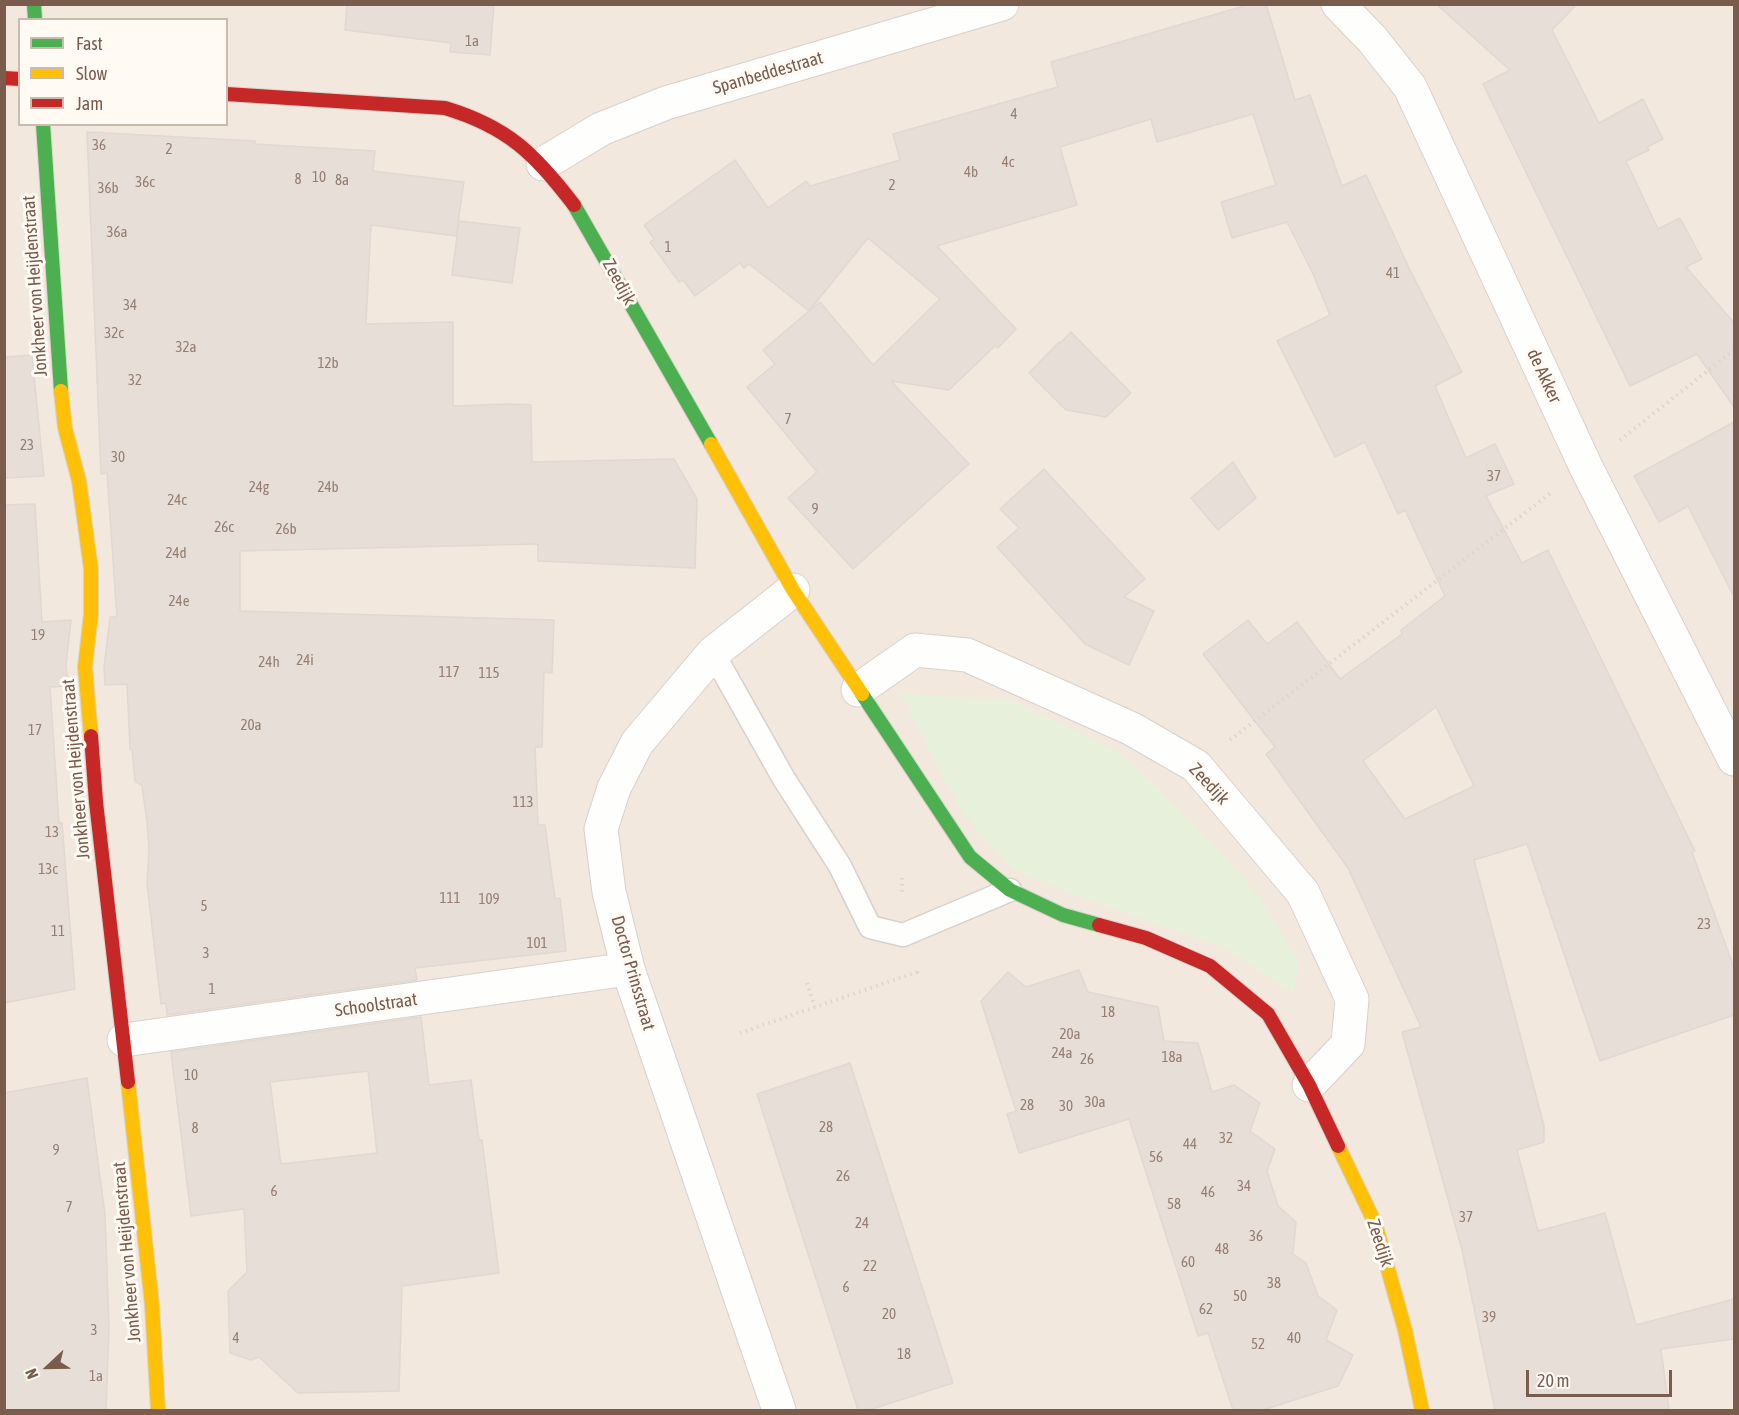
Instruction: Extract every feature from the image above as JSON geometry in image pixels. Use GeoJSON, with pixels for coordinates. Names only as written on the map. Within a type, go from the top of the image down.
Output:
{"type":"FeatureCollection","features":[{"type":"Feature","properties":{"kind":"main road","name":"Zeedijk"},"geometry":{"type":"LineString","coordinates":[[228,94],[445,108],[470,114],[499,130],[523,146],[543,164],[582,214],[793,590],[970,857],[1010,890],[1063,915],[1146,938],[1210,966],[1268,1014],[1309,1084],[1375,1223],[1406,1330],[1422,1410]]}},
{"type":"Feature","properties":{"kind":"main road","name":"Jonkheer von Heijdenstraat"},"geometry":{"type":"LineString","coordinates":[[43,126],[60,384],[65,428],[79,480],[91,569],[91,614],[85,667],[96,802],[152,1305],[158,1410]]}},
{"type":"Feature","properties":{"kind":"street","name":"Spanbeddestraat"},"geometry":{"type":"LineString","coordinates":[[543,164],[601,129],[666,103],[1002,4]]}},
{"type":"Feature","properties":{"kind":"street","name":"de Akker"},"geometry":{"type":"LineString","coordinates":[[1338,4],[1372,39],[1410,87],[1586,467],[1734,759]]}},
{"type":"Feature","properties":{"kind":"street","name":"Doctor Prinsstraat"},"geometry":{"type":"LineString","coordinates":[[779,1410],[628,969],[609,892],[601,830],[614,788],[637,743],[713,653],[793,590]]}},
{"type":"Feature","properties":{"kind":"street","name":"Zeedijk"},"geometry":{"type":"LineString","coordinates":[[858,690],[915,650],[967,655],[1132,729],[1196,765],[1303,893],[1352,999],[1348,1044],[1309,1084]]}},
{"type":"Feature","properties":{"kind":"street","name":"Schoolstraat"},"geometry":{"type":"LineString","coordinates":[[124,1040],[628,969]]}},
{"type":"Feature","properties":{"kind":"lane"},"geometry":{"type":"LineString","coordinates":[[713,653],[783,779],[840,866],[870,927],[903,935],[1010,890]]}},
{"type":"Feature","properties":{"kind":"path"},"geometry":{"type":"LineString","coordinates":[[1196,765],[1586,467],[1734,350]]}},
{"type":"Feature","properties":{"kind":"path"},"geometry":{"type":"LineString","coordinates":[[741,1033],[917,972],[903,935],[902,878]]}},
{"type":"Feature","properties":{"kind":"path"},"geometry":{"type":"LineString","coordinates":[[807,983],[815,1007]]}},
{"type":"Feature","properties":{"kind":"shaded area"},"geometry":{"type":"Polygon","coordinates":[[[5,5],[1734,5],[1734,1410],[5,1410],[5,5]]]}},
{"type":"Feature","properties":{"kind":"green space"},"geometry":{"type":"Polygon","coordinates":[[[900,694],[1010,700],[1113,749],[1188,816],[1261,899],[1299,962],[1294,994],[1225,948],[1089,900],[1012,869],[961,811],[900,694]]]}},
{"type":"Feature","properties":{"kind":"building"},"geometry":{"type":"Polygon","coordinates":[[[347,4],[494,4],[490,55],[450,52],[451,43],[345,30],[347,4]]]}},
{"type":"Feature","properties":{"kind":"building"},"geometry":{"type":"Polygon","coordinates":[[[1251,4],[1266,4],[1295,100],[1310,95],[1342,186],[1366,175],[1410,270],[1462,372],[1435,386],[1466,458],[1495,444],[1514,484],[1486,496],[1522,563],[1548,550],[1695,851],[1692,852],[1734,968],[1734,1015],[1600,1061],[1527,844],[1474,860],[1544,1126],[1544,1142],[1517,1150],[1538,1231],[1605,1213],[1636,1325],[1734,1299],[1734,1339],[1661,1349],[1669,1410],[1495,1410],[1462,1250],[1402,1032],[1421,1027],[1348,868],[1266,754],[1275,747],[1203,654],[1248,620],[1267,644],[1297,622],[1340,679],[1402,634],[1401,630],[1445,596],[1405,510],[1398,514],[1365,442],[1335,457],[1277,341],[1330,315],[1287,222],[1232,238],[1221,202],[1276,185],[1253,114],[1157,142],[1151,119],[1060,147],[1077,205],[937,246],[1016,329],[998,348],[995,346],[949,390],[891,381],[969,464],[853,569],[788,498],[817,472],[747,387],[775,364],[763,350],[809,311],[749,264],[744,268],[740,263],[695,296],[683,280],[679,282],[650,242],[654,239],[644,225],[735,160],[768,208],[806,181],[810,186],[900,160],[893,134],[1058,87],[1051,62],[1251,4]],[[868,238],[809,311],[820,302],[873,365],[940,299],[868,238]],[[1436,707],[1363,761],[1405,819],[1474,786],[1436,707]]]}},
{"type":"Feature","properties":{"kind":"building"},"geometry":{"type":"Polygon","coordinates":[[[1436,4],[1577,4],[1552,30],[1599,123],[1643,99],[1663,139],[1647,147],[1649,150],[1626,161],[1658,229],[1680,218],[1702,259],[1686,267],[1734,323],[1734,407],[1697,354],[1630,386],[1483,84],[1510,70],[1436,4]]]}},
{"type":"Feature","properties":{"kind":"building"},"geometry":{"type":"Polygon","coordinates":[[[87,132],[255,141],[255,144],[375,151],[373,171],[464,182],[456,236],[371,225],[366,324],[453,322],[453,406],[531,405],[532,462],[674,459],[697,499],[695,568],[538,561],[538,544],[240,551],[240,611],[554,620],[552,673],[544,672],[542,747],[535,747],[538,825],[545,825],[555,899],[560,898],[566,951],[415,968],[417,980],[167,1015],[166,1003],[161,1004],[147,883],[149,849],[142,786],[135,781],[132,749],[130,749],[127,684],[105,685],[104,667],[110,617],[117,617],[107,473],[101,474],[87,132]]]}},
{"type":"Feature","properties":{"kind":"building"},"geometry":{"type":"Polygon","coordinates":[[[459,221],[520,228],[512,283],[452,275],[459,221]]]}},
{"type":"Feature","properties":{"kind":"building"},"geometry":{"type":"Polygon","coordinates":[[[1071,332],[1131,393],[1106,417],[1066,410],[1029,373],[1071,332]]]}},
{"type":"Feature","properties":{"kind":"building"},"geometry":{"type":"Polygon","coordinates":[[[32,355],[44,476],[4,478],[4,357],[32,355]]]}},
{"type":"Feature","properties":{"kind":"building"},"geometry":{"type":"Polygon","coordinates":[[[1734,422],[1734,597],[1688,506],[1659,522],[1634,476],[1734,422]]]}},
{"type":"Feature","properties":{"kind":"building"},"geometry":{"type":"Polygon","coordinates":[[[1233,462],[1256,498],[1218,530],[1191,498],[1233,462]]]}},
{"type":"Feature","properties":{"kind":"building"},"geometry":{"type":"Polygon","coordinates":[[[1044,469],[1145,579],[1124,597],[1154,611],[1129,665],[1085,644],[997,547],[1019,528],[1000,509],[1044,469]]]}},
{"type":"Feature","properties":{"kind":"building"},"geometry":{"type":"Polygon","coordinates":[[[35,504],[42,622],[71,620],[66,665],[68,686],[50,687],[59,823],[62,823],[75,989],[4,1003],[4,505],[35,504]]]}},
{"type":"Feature","properties":{"kind":"building"},"geometry":{"type":"Polygon","coordinates":[[[1079,970],[1088,992],[1158,1007],[1164,1041],[1198,1043],[1212,1092],[1234,1085],[1260,1103],[1250,1131],[1275,1149],[1267,1171],[1278,1206],[1296,1222],[1293,1254],[1306,1263],[1318,1296],[1337,1310],[1326,1340],[1353,1355],[1338,1386],[1263,1410],[1233,1410],[1208,1333],[1198,1336],[1129,1119],[1019,1153],[1007,1114],[1016,1111],[981,1001],[1008,972],[1026,987],[1079,970]]]}},
{"type":"Feature","properties":{"kind":"building"},"geometry":{"type":"Polygon","coordinates":[[[421,1017],[429,1085],[471,1080],[479,1140],[482,1140],[499,1273],[402,1286],[399,1391],[298,1393],[259,1357],[251,1360],[230,1353],[228,1291],[247,1272],[244,1209],[191,1216],[171,1052],[421,1017]],[[368,1071],[270,1082],[281,1164],[377,1153],[368,1071]]]}},
{"type":"Feature","properties":{"kind":"building"},"geometry":{"type":"Polygon","coordinates":[[[850,1063],[953,1383],[869,1410],[858,1410],[757,1094],[850,1063]]]}},
{"type":"Feature","properties":{"kind":"building"},"geometry":{"type":"Polygon","coordinates":[[[87,1078],[105,1215],[109,1326],[106,1410],[4,1410],[4,1093],[87,1078]]]}},
{"type":"Feature","properties":{"kind":"traffic: fast"},"geometry":{"type":"LineString","coordinates":[[34,4],[35,18]]}},
{"type":"Feature","properties":{"kind":"traffic: fast"},"geometry":{"type":"LineString","coordinates":[[43,126],[61,391]]}},
{"type":"Feature","properties":{"kind":"traffic: fast"},"geometry":{"type":"LineString","coordinates":[[574,205],[711,444]]}},
{"type":"Feature","properties":{"kind":"traffic: fast"},"geometry":{"type":"LineString","coordinates":[[862,694],[970,857],[1010,890],[1063,915],[1099,925]]}},
{"type":"Feature","properties":{"kind":"traffic: slow"},"geometry":{"type":"LineString","coordinates":[[61,391],[65,428],[79,481],[91,569],[91,614],[85,667],[91,736]]}},
{"type":"Feature","properties":{"kind":"traffic: slow"},"geometry":{"type":"LineString","coordinates":[[711,444],[793,590],[862,694]]}},
{"type":"Feature","properties":{"kind":"traffic: slow"},"geometry":{"type":"LineString","coordinates":[[128,1082],[152,1305],[158,1410]]}},
{"type":"Feature","properties":{"kind":"traffic: slow"},"geometry":{"type":"LineString","coordinates":[[1338,1146],[1375,1223],[1405,1330],[1422,1410]]}},
{"type":"Feature","properties":{"kind":"traffic: jam"},"geometry":{"type":"LineString","coordinates":[[4,78],[18,79]]}},
{"type":"Feature","properties":{"kind":"traffic: jam"},"geometry":{"type":"LineString","coordinates":[[228,94],[445,108],[486,124],[518,144],[546,171],[574,205]]}},
{"type":"Feature","properties":{"kind":"traffic: jam"},"geometry":{"type":"LineString","coordinates":[[91,736],[96,802],[128,1082]]}},
{"type":"Feature","properties":{"kind":"traffic: jam"},"geometry":{"type":"LineString","coordinates":[[1099,925],[1146,938],[1210,966],[1268,1014],[1309,1085],[1338,1146]]}}]}
